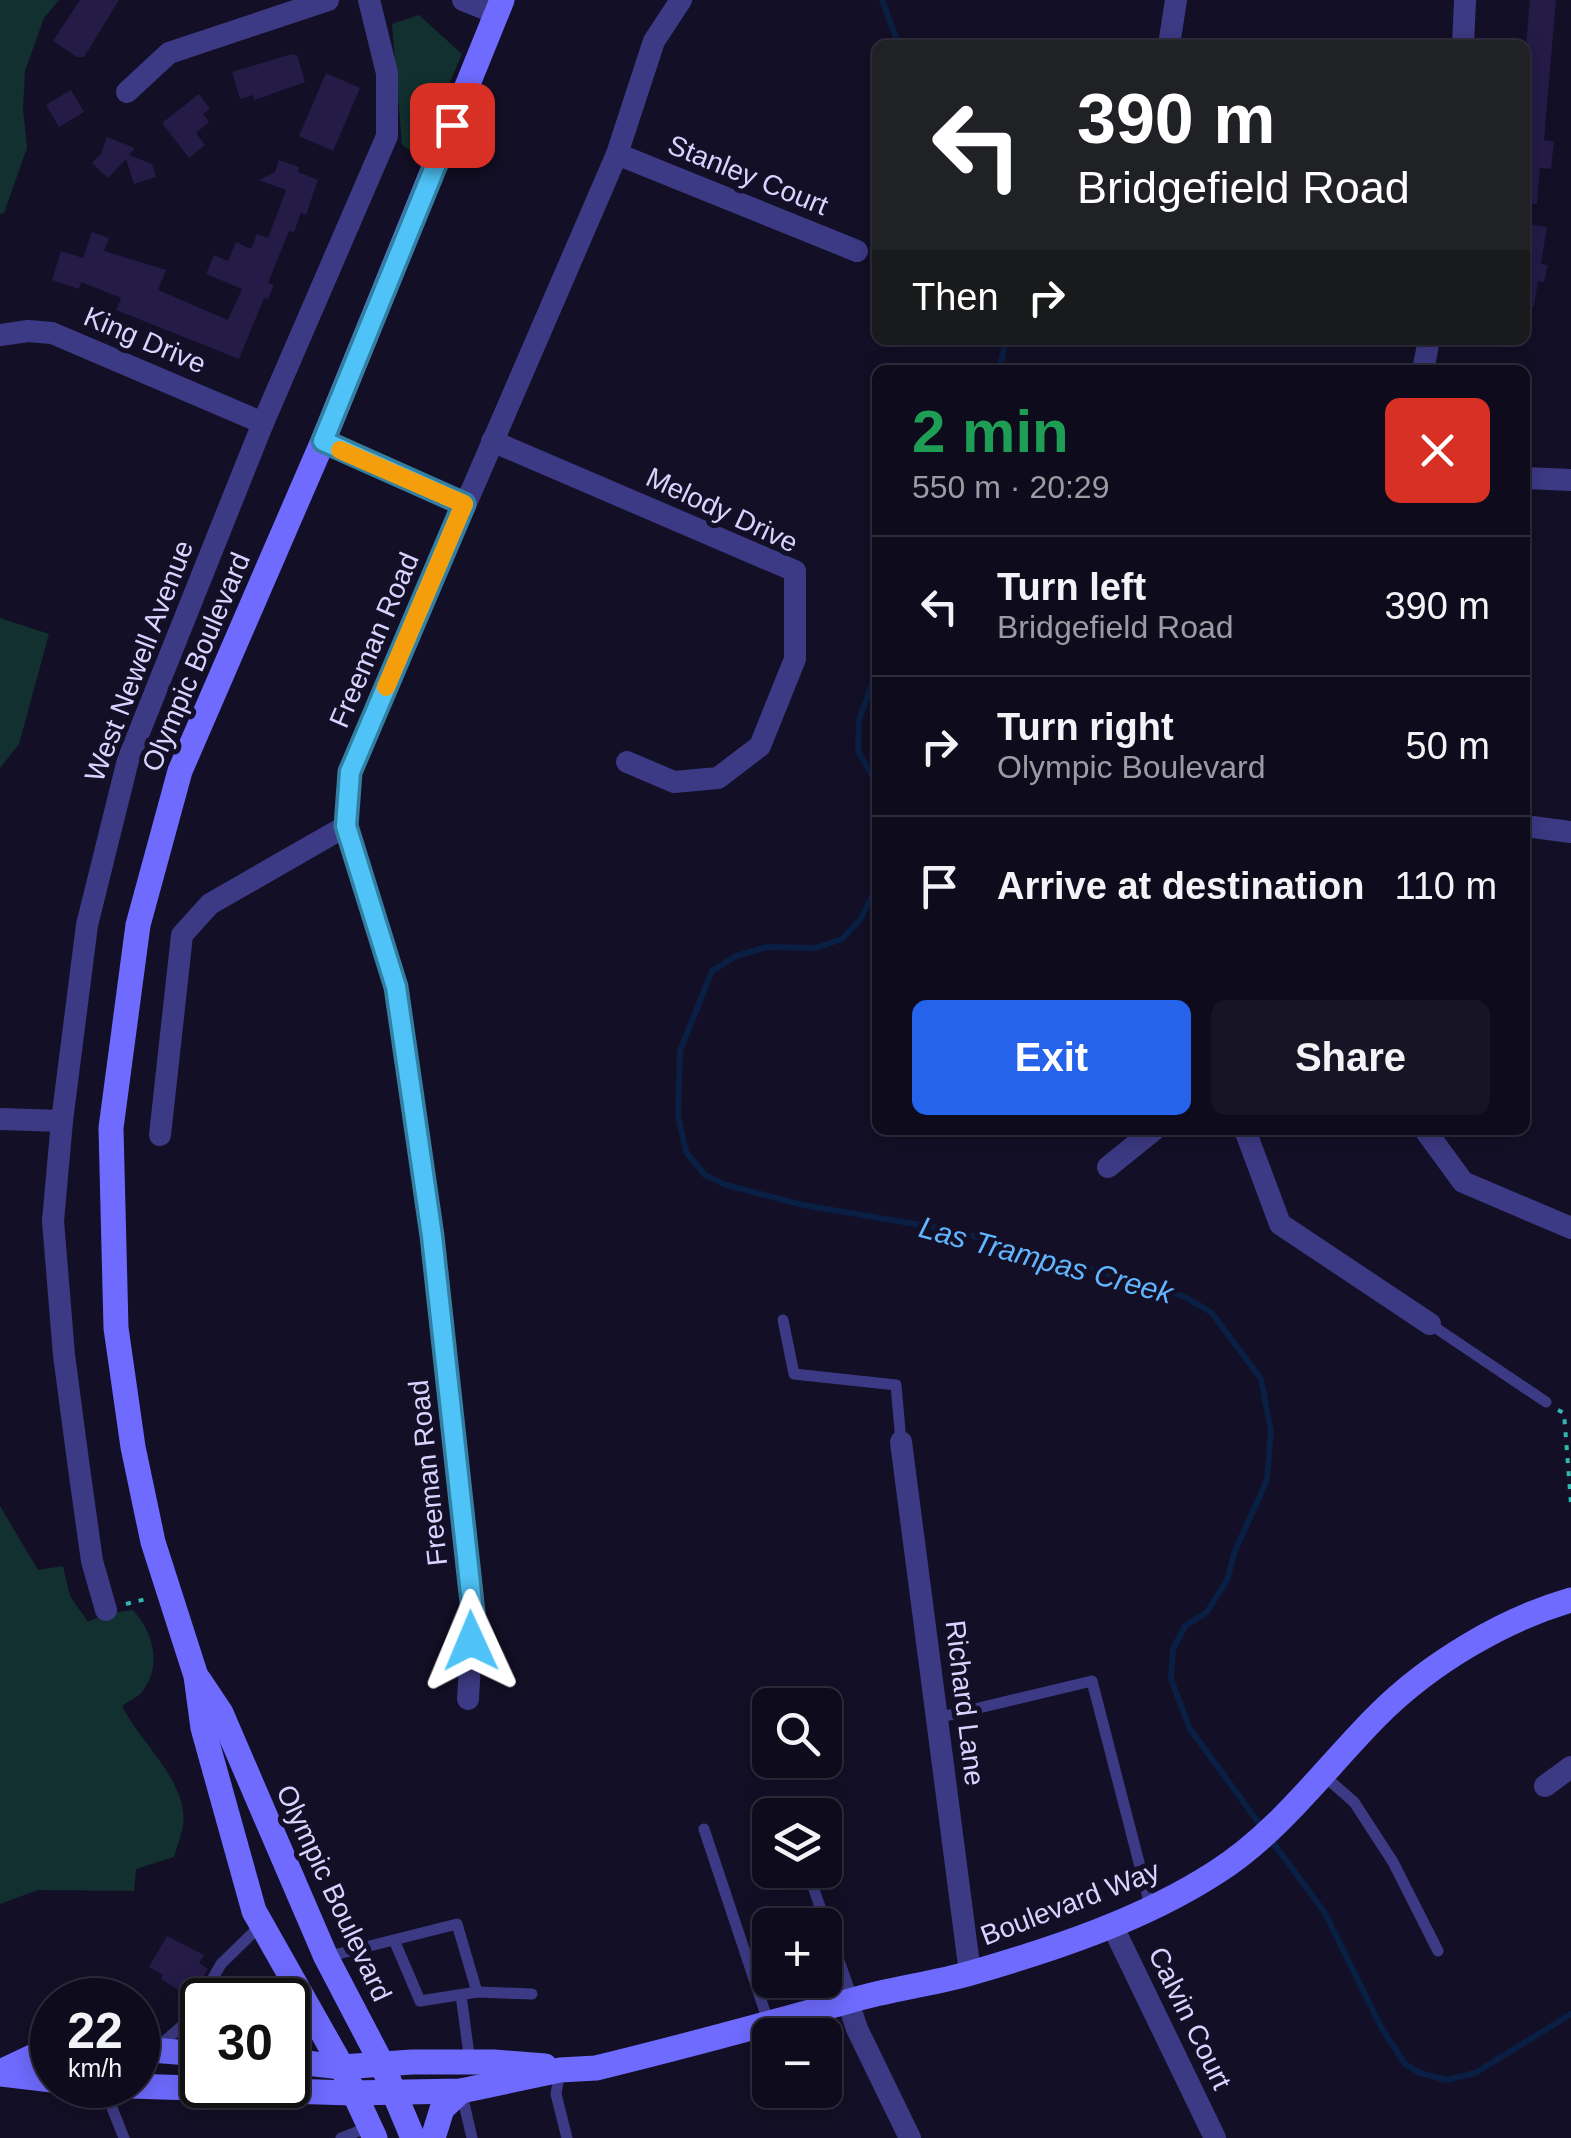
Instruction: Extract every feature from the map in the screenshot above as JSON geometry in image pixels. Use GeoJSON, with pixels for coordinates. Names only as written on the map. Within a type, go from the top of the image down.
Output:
{"type":"FeatureCollection","features":[{"type":"Feature","properties":{"kind":"main road","name":"Olympic Boulevard"},"geometry":{"type":"LineString","coordinates":[[372,2133],[342,2067],[254,1910],[208,1745],[196,1676],[153,1542],[132,1447],[116,1328],[111,1128],[138,925],[180,770],[323,441],[500,7]]}},
{"type":"Feature","properties":{"kind":"main road","name":"Boulevard Way"},"geometry":{"type":"LineString","coordinates":[[790,2018],[970,1973],[1151,1909],[1234,1862],[1375,1718],[1416,1682],[1467,1648],[1544,1608],[1571,1600]]}},
{"type":"Feature","properties":{"kind":"main road","name":"Olympic Boulevard"},"geometry":{"type":"LineString","coordinates":[[196,1676],[221,1713],[326,1958],[382,2064],[413,2138]]}},
{"type":"Feature","properties":{"kind":"main road"},"geometry":{"type":"LineString","coordinates":[[266,1933],[268,1958],[277,1978]]}},
{"type":"Feature","properties":{"kind":"main road","name":"Boulevard Way"},"geometry":{"type":"LineString","coordinates":[[160,2087],[352,2093],[461,2090],[560,2070],[596,2068],[752,2028]]}},
{"type":"Feature","properties":{"kind":"main road","name":"Boulevard Way"},"geometry":{"type":"LineString","coordinates":[[310,2063],[342,2067],[470,2062],[540,2065],[560,2070]]}},
{"type":"Feature","properties":{"kind":"main road"},"geometry":{"type":"LineString","coordinates":[[0,2073],[30,2073]]}},
{"type":"Feature","properties":{"kind":"main road"},"geometry":{"type":"LineString","coordinates":[[433,2138],[442,2109],[461,2090]]}},
{"type":"Feature","properties":{"kind":"street"},"geometry":{"type":"LineString","coordinates":[[127,92],[169,53],[328,0]]}},
{"type":"Feature","properties":{"kind":"street","name":"West Newell Avenue"},"geometry":{"type":"LineString","coordinates":[[106,1610],[92,1560],[64,1355],[53,1221],[88,925],[128,760],[263,423],[388,136],[387,73],[369,0]]}},
{"type":"Feature","properties":{"kind":"street"},"geometry":{"type":"LineString","coordinates":[[463,0],[500,7]]}},
{"type":"Feature","properties":{"kind":"street","name":"Freeman Road"},"geometry":{"type":"LineString","coordinates":[[468,1699],[473,1612],[432,1236],[396,987],[346,826],[350,772],[617,154],[654,41],[681,0]]}},
{"type":"Feature","properties":{"kind":"street"},"geometry":{"type":"LineString","coordinates":[[1169,40],[1176,0]]}},
{"type":"Feature","properties":{"kind":"street"},"geometry":{"type":"LineString","coordinates":[[1463,40],[1465,0]]}},
{"type":"Feature","properties":{"kind":"street","name":"Stanley Court"},"geometry":{"type":"LineString","coordinates":[[617,154],[857,251]]}},
{"type":"Feature","properties":{"kind":"street","name":"King Drive"},"geometry":{"type":"LineString","coordinates":[[0,335],[28,330],[52,333],[263,423]]}},
{"type":"Feature","properties":{"kind":"street"},"geometry":{"type":"LineString","coordinates":[[323,441],[464,504]]}},
{"type":"Feature","properties":{"kind":"street","name":"Melody Drive"},"geometry":{"type":"LineString","coordinates":[[492,441],[794,571],[795,659],[760,746],[718,778],[674,782],[627,762]]}},
{"type":"Feature","properties":{"kind":"street"},"geometry":{"type":"LineString","coordinates":[[1530,478],[1571,480]]}},
{"type":"Feature","properties":{"kind":"street"},"geometry":{"type":"LineString","coordinates":[[160,1135],[182,936],[210,904],[346,826]]}},
{"type":"Feature","properties":{"kind":"street"},"geometry":{"type":"LineString","coordinates":[[1530,827],[1571,832]]}},
{"type":"Feature","properties":{"kind":"street"},"geometry":{"type":"LineString","coordinates":[[0,1119],[62,1122]]}},
{"type":"Feature","properties":{"kind":"street"},"geometry":{"type":"LineString","coordinates":[[1108,1168],[1148,1135]]}},
{"type":"Feature","properties":{"kind":"street"},"geometry":{"type":"LineString","coordinates":[[1247,1135],[1280,1224],[1430,1324]]}},
{"type":"Feature","properties":{"kind":"street"},"geometry":{"type":"LineString","coordinates":[[1429,1135],[1463,1182],[1571,1228]]}},
{"type":"Feature","properties":{"kind":"street","name":"Richard Lane"},"geometry":{"type":"LineString","coordinates":[[901,1442],[970,1973]]}},
{"type":"Feature","properties":{"kind":"street"},"geometry":{"type":"LineString","coordinates":[[1545,1786],[1571,1767]]}},
{"type":"Feature","properties":{"kind":"street","name":"Calvin Court"},"geometry":{"type":"LineString","coordinates":[[1112,1925],[1215,2138]]}},
{"type":"Feature","properties":{"kind":"street"},"geometry":{"type":"LineString","coordinates":[[851,2001],[856,2029],[910,2138]]}},
{"type":"Feature","properties":{"kind":"lane"},"geometry":{"type":"LineString","coordinates":[[783,1320],[794,1374],[896,1385],[901,1442]]}},
{"type":"Feature","properties":{"kind":"lane"},"geometry":{"type":"LineString","coordinates":[[1430,1324],[1546,1402]]}},
{"type":"Feature","properties":{"kind":"lane"},"geometry":{"type":"LineString","coordinates":[[937,1718],[1092,1680],[1151,1909]]}},
{"type":"Feature","properties":{"kind":"lane"},"geometry":{"type":"LineString","coordinates":[[1323,1775],[1354,1802],[1393,1862],[1438,1951]]}},
{"type":"Feature","properties":{"kind":"lane"},"geometry":{"type":"LineString","coordinates":[[704,1828],[767,2018]]}},
{"type":"Feature","properties":{"kind":"lane"},"geometry":{"type":"LineString","coordinates":[[813,1888],[851,2001]]}},
{"type":"Feature","properties":{"kind":"lane"},"geometry":{"type":"LineString","coordinates":[[326,1958],[457,1924],[477,1992]]}},
{"type":"Feature","properties":{"kind":"lane"},"geometry":{"type":"LineString","coordinates":[[160,2042],[189,2020],[221,1964],[266,1933]]}},
{"type":"Feature","properties":{"kind":"lane"},"geometry":{"type":"LineString","coordinates":[[394,1940],[420,2001],[477,1992],[532,1994]]}},
{"type":"Feature","properties":{"kind":"lane"},"geometry":{"type":"LineString","coordinates":[[461,1994],[470,2062]]}},
{"type":"Feature","properties":{"kind":"lane"},"geometry":{"type":"LineString","coordinates":[[560,2070],[556,2094],[567,2138]]}},
{"type":"Feature","properties":{"kind":"lane"},"geometry":{"type":"LineString","coordinates":[[461,2090],[472,2138]]}},
{"type":"Feature","properties":{"kind":"lane"},"geometry":{"type":"LineString","coordinates":[[111,2108],[124,2138]]}},
{"type":"Feature","properties":{"kind":"lane"},"geometry":{"type":"LineString","coordinates":[[341,2138],[372,2133]]}},
{"type":"Feature","properties":{"kind":"path"},"geometry":{"type":"LineString","coordinates":[[1546,1402],[1564,1414],[1571,1504]]}},
{"type":"Feature","properties":{"kind":"green space"},"geometry":{"type":"Polygon","coordinates":[[[0,0],[59,0],[44,18],[25,71],[27,148],[4,213],[0,214],[0,0]]]}},
{"type":"Feature","properties":{"kind":"green space"},"geometry":{"type":"Polygon","coordinates":[[[419,15],[462,54],[418,156],[402,145],[392,24],[419,15]]]}},
{"type":"Feature","properties":{"kind":"green space"},"geometry":{"type":"Polygon","coordinates":[[[0,618],[49,634],[19,744],[0,768],[0,618]]]}},
{"type":"Feature","properties":{"kind":"green space"},"geometry":{"type":"Polygon","coordinates":[[[0,1506],[38,1570],[63,1566],[70,1596],[88,1622],[105,1614],[133,1610],[150,1639],[154,1660],[148,1681],[140,1694],[122,1706],[171,1778],[183,1810],[183,1826],[174,1857],[136,1869],[134,1891],[38,1890],[0,1904],[0,1506]]]}},
{"type":"Feature","properties":{"kind":"building"},"geometry":{"type":"Polygon","coordinates":[[[80,0],[119,0],[84,57],[77,57],[53,41],[80,0]]]}},
{"type":"Feature","properties":{"kind":"building"},"geometry":{"type":"Polygon","coordinates":[[[1530,0],[1556,0],[1544,140],[1554,141],[1551,169],[1540,168],[1537,204],[1530,203],[1530,40],[1526,40],[1530,0]]]}},
{"type":"Feature","properties":{"kind":"building"},"geometry":{"type":"Polygon","coordinates":[[[297,55],[305,82],[255,100],[253,95],[240,99],[232,72],[297,55]]]}},
{"type":"Feature","properties":{"kind":"building"},"geometry":{"type":"Polygon","coordinates":[[[326,73],[360,88],[333,151],[299,136],[326,73]]]}},
{"type":"Feature","properties":{"kind":"building"},"geometry":{"type":"Polygon","coordinates":[[[71,90],[84,112],[59,127],[46,105],[71,90]]]}},
{"type":"Feature","properties":{"kind":"building"},"geometry":{"type":"Polygon","coordinates":[[[199,94],[210,109],[203,114],[209,122],[196,133],[205,145],[189,158],[162,123],[199,94]]]}},
{"type":"Feature","properties":{"kind":"building"},"geometry":{"type":"Polygon","coordinates":[[[107,137],[135,148],[129,155],[152,164],[156,177],[134,184],[126,159],[108,178],[92,163],[101,154],[107,137]]]}},
{"type":"Feature","properties":{"kind":"building"},"geometry":{"type":"Polygon","coordinates":[[[279,160],[318,180],[306,215],[301,213],[294,232],[289,231],[268,283],[274,285],[268,299],[264,298],[239,359],[116,310],[121,298],[81,282],[79,289],[52,280],[61,251],[83,258],[92,232],[109,238],[104,251],[166,270],[158,290],[228,320],[242,289],[206,274],[214,255],[228,261],[236,242],[251,249],[257,234],[268,238],[286,190],[259,180],[275,172],[279,160]]]}},
{"type":"Feature","properties":{"kind":"building"},"geometry":{"type":"Polygon","coordinates":[[[1530,224],[1547,227],[1541,264],[1548,265],[1544,282],[1538,281],[1534,307],[1530,307],[1530,224]]]}},
{"type":"Feature","properties":{"kind":"building"},"geometry":{"type":"Polygon","coordinates":[[[167,1936],[204,1955],[199,1963],[208,1969],[203,1978],[180,1978],[180,1991],[149,1967],[167,1936]]]}},
{"type":"Feature","properties":{"kind":"waterway","name":"Las Trampas Creek"},"geometry":{"type":"LineString","coordinates":[[882,0],[897,40]]}},
{"type":"Feature","properties":{"kind":"waterway","name":"Las Trampas Creek"},"geometry":{"type":"LineString","coordinates":[[1000,365],[1005,345]]}},
{"type":"Feature","properties":{"kind":"waterway","name":"Las Trampas Creek"},"geometry":{"type":"LineString","coordinates":[[872,684],[859,720],[858,751],[872,776]]}},
{"type":"Feature","properties":{"kind":"waterway","name":"Las Trampas Creek"},"geometry":{"type":"LineString","coordinates":[[872,896],[860,920],[842,939],[816,948],[767,947],[736,956],[712,971],[680,1051],[678,1115],[686,1152],[705,1175],[726,1185],[803,1205],[1001,1242],[1183,1296],[1211,1312],[1261,1379],[1271,1431],[1267,1480],[1235,1551],[1227,1580],[1207,1612],[1185,1626],[1173,1649],[1171,1679],[1190,1729],[1261,1826]]}},
{"type":"Feature","properties":{"kind":"waterway","name":"Las Trampas Creek"},"geometry":{"type":"LineString","coordinates":[[1271,1840],[1325,1913],[1381,2027],[1405,2064],[1420,2073],[1446,2080],[1475,2073],[1571,2014]]}},
{"type":"Feature","properties":{"kind":"slow traffic"},"geometry":{"type":"LineString","coordinates":[[340,450],[464,504],[386,687]]}},
{"type":"Feature","properties":{"kind":"route"},"geometry":{"type":"LineString","coordinates":[[452,125],[323,441],[464,504],[350,772],[346,826],[396,987],[432,1236],[473,1612],[471,1641]]}}]}
